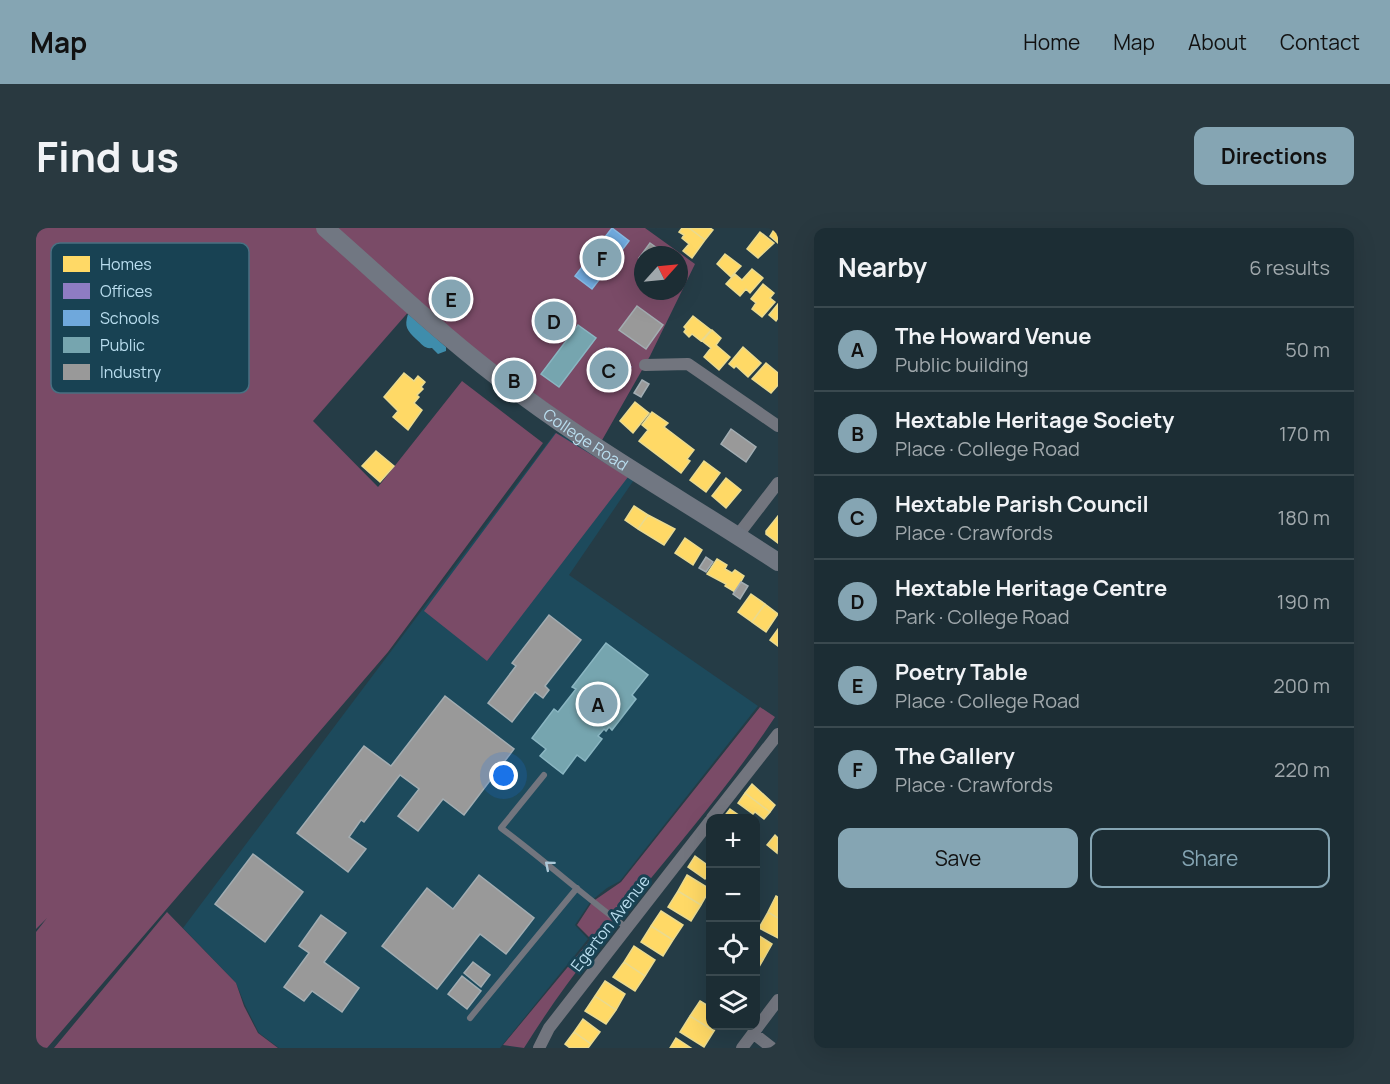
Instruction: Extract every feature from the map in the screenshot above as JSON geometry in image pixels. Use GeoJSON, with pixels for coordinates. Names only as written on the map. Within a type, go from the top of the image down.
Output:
{"type":"FeatureCollection","features":[{"type":"Feature","properties":{"kind":"street","name":"College Road"},"geometry":{"type":"LineString","coordinates":[[325,228],[520,395],[778,562]]}},
{"type":"Feature","properties":{"kind":"street"},"geometry":{"type":"LineString","coordinates":[[645,365],[688,364],[778,426]]}},
{"type":"Feature","properties":{"kind":"street"},"geometry":{"type":"LineString","coordinates":[[738,536],[778,483]]}},
{"type":"Feature","properties":{"kind":"street","name":"Egerton Avenue"},"geometry":{"type":"LineString","coordinates":[[716,814],[778,734]]}},
{"type":"Feature","properties":{"kind":"street","name":"Egerton Avenue"},"geometry":{"type":"LineString","coordinates":[[539,1048],[549,1028],[706,826]]}},
{"type":"Feature","properties":{"kind":"street"},"geometry":{"type":"LineString","coordinates":[[742,1048],[778,1000]]}},
{"type":"Feature","properties":{"kind":"street"},"geometry":{"type":"LineString","coordinates":[[753,1033],[772,1048]]}},
{"type":"Feature","properties":{"kind":"lane"},"geometry":{"type":"LineString","coordinates":[[544,775],[501,828],[532,850],[627,928]]}},
{"type":"Feature","properties":{"kind":"lane"},"geometry":{"type":"LineString","coordinates":[[470,1017],[577,888]]}},
{"type":"Feature","properties":{"kind":"shaded area"},"geometry":{"type":"Polygon","coordinates":[[[36,228],[316,228],[411,309],[313,421],[378,487],[462,381],[543,443],[388,652],[47,1048],[36,1048],[36,932],[47,918],[36,929],[36,228]]]}},
{"type":"Feature","properties":{"kind":"shaded area"},"geometry":{"type":"Polygon","coordinates":[[[336,228],[645,228],[670,246],[634,246],[634,300],[677,300],[650,356],[601,442],[474,350],[336,228]]]}},
{"type":"Feature","properties":{"kind":"shaded area"},"geometry":{"type":"Polygon","coordinates":[[[688,259],[695,264],[688,278],[688,259]]]}},
{"type":"Feature","properties":{"kind":"shaded area"},"geometry":{"type":"Polygon","coordinates":[[[408,314],[446,347],[446,351],[438,354],[416,339],[407,328],[408,314]]]}},
{"type":"Feature","properties":{"kind":"shaded area"},"geometry":{"type":"Polygon","coordinates":[[[555,433],[599,448],[638,474],[569,575],[758,706],[620,881],[591,901],[575,925],[588,939],[500,1048],[279,1048],[259,1033],[236,983],[183,928],[555,433]]]}},
{"type":"Feature","properties":{"kind":"shaded area"},"geometry":{"type":"Polygon","coordinates":[[[556,433],[628,477],[487,661],[424,611],[556,433]]]}},
{"type":"Feature","properties":{"kind":"shaded area"},"geometry":{"type":"Polygon","coordinates":[[[760,707],[775,717],[714,801],[583,963],[524,1048],[503,1045],[591,939],[577,925],[592,902],[621,882],[760,707]]]}},
{"type":"Feature","properties":{"kind":"shaded area"},"geometry":{"type":"Polygon","coordinates":[[[167,912],[236,983],[244,1006],[258,1033],[278,1048],[54,1048],[167,912]]]}},
{"type":"Feature","properties":{"kind":"building: Homes"},"geometry":{"type":"Polygon","coordinates":[[[682,228],[689,228],[705,240],[692,258],[688,255],[689,244],[682,238],[684,235],[679,232],[682,228]]]}},
{"type":"Feature","properties":{"kind":"building: Homes"},"geometry":{"type":"Polygon","coordinates":[[[689,228],[710,228],[713,230],[705,240],[689,228]]]}},
{"type":"Feature","properties":{"kind":"building: Homes"},"geometry":{"type":"Polygon","coordinates":[[[775,228],[778,228],[778,243],[770,236],[775,228]]]}},
{"type":"Feature","properties":{"kind":"building: Homes"},"geometry":{"type":"Polygon","coordinates":[[[760,232],[774,243],[758,258],[747,249],[760,232]]]}},
{"type":"Feature","properties":{"kind":"building: Homes"},"geometry":{"type":"Polygon","coordinates":[[[725,254],[741,266],[731,277],[717,264],[725,254]]]}},
{"type":"Feature","properties":{"kind":"building: Homes"},"geometry":{"type":"Polygon","coordinates":[[[752,269],[763,278],[750,293],[746,289],[740,296],[726,284],[735,274],[742,280],[752,269]]]}},
{"type":"Feature","properties":{"kind":"building: Homes"},"geometry":{"type":"Polygon","coordinates":[[[763,284],[774,293],[770,298],[775,302],[762,317],[752,309],[756,303],[751,299],[763,284]]]}},
{"type":"Feature","properties":{"kind":"building: Homes"},"geometry":{"type":"Polygon","coordinates":[[[778,304],[778,318],[776,321],[769,315],[778,304]]]}},
{"type":"Feature","properties":{"kind":"building: Homes"},"geometry":{"type":"Polygon","coordinates":[[[693,316],[711,330],[701,341],[692,334],[689,337],[684,332],[686,329],[684,327],[693,316]]]}},
{"type":"Feature","properties":{"kind":"building: Homes"},"geometry":{"type":"Polygon","coordinates":[[[712,330],[721,338],[716,345],[730,357],[719,370],[704,357],[711,348],[702,341],[712,330]]]}},
{"type":"Feature","properties":{"kind":"building: Homes"},"geometry":{"type":"Polygon","coordinates":[[[743,347],[761,363],[748,377],[736,366],[734,368],[729,364],[743,347]]]}},
{"type":"Feature","properties":{"kind":"building: Homes"},"geometry":{"type":"Polygon","coordinates":[[[766,363],[778,373],[778,385],[771,393],[752,379],[766,363]]]}},
{"type":"Feature","properties":{"kind":"building: Homes"},"geometry":{"type":"Polygon","coordinates":[[[404,373],[414,381],[418,376],[425,382],[414,403],[422,410],[408,430],[393,417],[398,411],[384,397],[404,373]]]}},
{"type":"Feature","properties":{"kind":"building: Homes"},"geometry":{"type":"Polygon","coordinates":[[[635,402],[649,413],[633,433],[620,421],[635,402]]]}},
{"type":"Feature","properties":{"kind":"building: Homes"},"geometry":{"type":"Polygon","coordinates":[[[652,412],[668,423],[664,427],[694,450],[687,459],[690,461],[681,473],[639,441],[648,430],[642,425],[652,412]]]}},
{"type":"Feature","properties":{"kind":"building: Homes"},"geometry":{"type":"Polygon","coordinates":[[[376,451],[394,466],[380,482],[362,466],[376,451]]]}},
{"type":"Feature","properties":{"kind":"building: Homes"},"geometry":{"type":"Polygon","coordinates":[[[704,461],[720,473],[706,492],[690,480],[704,461]]]}},
{"type":"Feature","properties":{"kind":"building: Homes"},"geometry":{"type":"Polygon","coordinates":[[[726,478],[741,490],[726,508],[712,496],[726,478]]]}},
{"type":"Feature","properties":{"kind":"building: Homes"},"geometry":{"type":"Polygon","coordinates":[[[634,506],[648,515],[638,529],[625,520],[634,506]]]}},
{"type":"Feature","properties":{"kind":"building: Homes"},"geometry":{"type":"Polygon","coordinates":[[[648,515],[675,529],[664,545],[638,529],[648,515]]]}},
{"type":"Feature","properties":{"kind":"building: Homes"},"geometry":{"type":"Polygon","coordinates":[[[778,516],[778,543],[766,534],[766,531],[778,516]]]}},
{"type":"Feature","properties":{"kind":"building: Homes"},"geometry":{"type":"Polygon","coordinates":[[[685,538],[702,550],[693,565],[675,553],[685,538]]]}},
{"type":"Feature","properties":{"kind":"building: Homes"},"geometry":{"type":"Polygon","coordinates":[[[717,559],[727,565],[725,569],[732,573],[735,570],[744,576],[735,592],[725,586],[726,584],[707,574],[717,559]]]}},
{"type":"Feature","properties":{"kind":"building: Homes"},"geometry":{"type":"Polygon","coordinates":[[[751,594],[765,604],[752,622],[738,612],[751,594]]]}},
{"type":"Feature","properties":{"kind":"building: Homes"},"geometry":{"type":"Polygon","coordinates":[[[765,604],[778,614],[766,632],[752,622],[765,604]]]}},
{"type":"Feature","properties":{"kind":"building: Homes"},"geometry":{"type":"Polygon","coordinates":[[[778,629],[778,646],[770,640],[778,629]]]}},
{"type":"Feature","properties":{"kind":"building: Homes"},"geometry":{"type":"Polygon","coordinates":[[[752,784],[775,805],[770,812],[745,793],[752,784]]]}},
{"type":"Feature","properties":{"kind":"building: Homes"},"geometry":{"type":"Polygon","coordinates":[[[745,793],[770,812],[764,819],[760,814],[755,812],[753,814],[738,803],[745,793]]]}},
{"type":"Feature","properties":{"kind":"building: Homes"},"geometry":{"type":"Polygon","coordinates":[[[730,809],[737,814],[726,814],[730,809]]]}},
{"type":"Feature","properties":{"kind":"building: Homes"},"geometry":{"type":"Polygon","coordinates":[[[775,835],[778,838],[777,853],[767,845],[775,835]]]}},
{"type":"Feature","properties":{"kind":"building: Homes"},"geometry":{"type":"Polygon","coordinates":[[[695,856],[706,864],[706,878],[705,879],[688,867],[695,856]]]}},
{"type":"Feature","properties":{"kind":"building: Homes"},"geometry":{"type":"Polygon","coordinates":[[[687,875],[706,887],[706,896],[701,905],[678,891],[687,875]]]}},
{"type":"Feature","properties":{"kind":"building: Homes"},"geometry":{"type":"Polygon","coordinates":[[[678,891],[701,905],[691,921],[668,907],[678,891]]]}},
{"type":"Feature","properties":{"kind":"building: Homes"},"geometry":{"type":"Polygon","coordinates":[[[776,896],[778,897],[778,918],[768,912],[776,896]]]}},
{"type":"Feature","properties":{"kind":"building: Homes"},"geometry":{"type":"Polygon","coordinates":[[[661,911],[683,925],[673,940],[651,926],[661,911]]]}},
{"type":"Feature","properties":{"kind":"building: Homes"},"geometry":{"type":"Polygon","coordinates":[[[768,912],[778,918],[778,938],[760,929],[768,912]]]}},
{"type":"Feature","properties":{"kind":"building: Homes"},"geometry":{"type":"Polygon","coordinates":[[[651,926],[673,940],[663,956],[641,942],[651,926]]]}},
{"type":"Feature","properties":{"kind":"building: Homes"},"geometry":{"type":"Polygon","coordinates":[[[760,936],[772,944],[763,960],[760,958],[760,936]]]}},
{"type":"Feature","properties":{"kind":"building: Homes"},"geometry":{"type":"Polygon","coordinates":[[[634,946],[655,960],[645,976],[624,962],[634,946]]]}},
{"type":"Feature","properties":{"kind":"building: Homes"},"geometry":{"type":"Polygon","coordinates":[[[624,962],[645,976],[635,991],[613,977],[624,962]]]}},
{"type":"Feature","properties":{"kind":"building: Homes"},"geometry":{"type":"Polygon","coordinates":[[[605,981],[625,994],[616,1010],[595,996],[605,981]]]}},
{"type":"Feature","properties":{"kind":"building: Homes"},"geometry":{"type":"Polygon","coordinates":[[[595,996],[616,1010],[606,1024],[585,1011],[595,996]]]}},
{"type":"Feature","properties":{"kind":"building: Homes"},"geometry":{"type":"Polygon","coordinates":[[[700,1001],[706,1005],[706,1026],[690,1016],[700,1001]]]}},
{"type":"Feature","properties":{"kind":"building: Homes"},"geometry":{"type":"Polygon","coordinates":[[[690,1016],[706,1026],[706,1030],[714,1031],[704,1047],[680,1032],[690,1016]]]}},
{"type":"Feature","properties":{"kind":"building: Homes"},"geometry":{"type":"Polygon","coordinates":[[[583,1019],[600,1032],[591,1044],[574,1032],[583,1019]]]}},
{"type":"Feature","properties":{"kind":"building: Homes"},"geometry":{"type":"Polygon","coordinates":[[[574,1032],[591,1044],[588,1048],[570,1048],[565,1044],[574,1032]]]}},
{"type":"Feature","properties":{"kind":"building: Homes"},"geometry":{"type":"Polygon","coordinates":[[[676,1038],[691,1048],[670,1048],[676,1038]]]}},
{"type":"Feature","properties":{"kind":"building: Offices"},"geometry":{"type":"Polygon","coordinates":[[[606,348],[631,367],[613,390],[589,372],[606,348]]]}},
{"type":"Feature","properties":{"kind":"building: Schools"},"geometry":{"type":"Polygon","coordinates":[[[612,228],[629,241],[592,289],[575,276],[612,228]]]}},
{"type":"Feature","properties":{"kind":"building: Public"},"geometry":{"type":"Polygon","coordinates":[[[578,325],[596,338],[559,387],[541,374],[578,325]]]}},
{"type":"Feature","properties":{"kind":"building: Public"},"geometry":{"type":"Polygon","coordinates":[[[606,643],[648,675],[632,695],[636,699],[612,730],[609,727],[606,731],[604,729],[598,736],[602,739],[585,761],[577,755],[563,774],[540,756],[546,749],[532,738],[554,709],[558,712],[576,689],[572,687],[606,643]]]}},
{"type":"Feature","properties":{"kind":"building: Industry"},"geometry":{"type":"Polygon","coordinates":[[[637,306],[663,325],[646,349],[619,330],[637,306]]]}},
{"type":"Feature","properties":{"kind":"building: Industry"},"geometry":{"type":"Polygon","coordinates":[[[642,380],[649,384],[641,397],[634,393],[642,380]]]}},
{"type":"Feature","properties":{"kind":"building: Industry"},"geometry":{"type":"Polygon","coordinates":[[[731,429],[756,447],[746,462],[721,444],[731,429]]]}},
{"type":"Feature","properties":{"kind":"building: Industry"},"geometry":{"type":"Polygon","coordinates":[[[706,557],[713,562],[706,572],[699,568],[706,557]]]}},
{"type":"Feature","properties":{"kind":"building: Industry"},"geometry":{"type":"Polygon","coordinates":[[[741,582],[748,586],[740,599],[733,594],[741,582]]]}},
{"type":"Feature","properties":{"kind":"building: Industry"},"geometry":{"type":"Polygon","coordinates":[[[549,615],[581,640],[545,686],[549,690],[543,698],[535,692],[512,722],[488,703],[516,666],[512,663],[549,615]]]}},
{"type":"Feature","properties":{"kind":"building: Industry"},"geometry":{"type":"Polygon","coordinates":[[[445,696],[514,749],[464,815],[443,799],[418,831],[398,816],[419,789],[400,775],[364,822],[361,820],[349,837],[366,849],[348,872],[297,833],[364,746],[391,766],[445,696]]]}},
{"type":"Feature","properties":{"kind":"building: Industry"},"geometry":{"type":"Polygon","coordinates":[[[253,854],[303,892],[265,942],[215,904],[253,854]]]}},
{"type":"Feature","properties":{"kind":"building: Industry"},"geometry":{"type":"Polygon","coordinates":[[[479,875],[534,918],[506,954],[480,934],[437,989],[382,946],[427,888],[453,909],[479,875]]]}},
{"type":"Feature","properties":{"kind":"building: Industry"},"geometry":{"type":"Polygon","coordinates":[[[321,915],[346,933],[324,962],[359,988],[342,1012],[312,991],[304,1001],[284,987],[309,953],[299,946],[321,915]]]}},
{"type":"Feature","properties":{"kind":"building: Industry"},"geometry":{"type":"Polygon","coordinates":[[[473,962],[490,975],[481,987],[464,973],[473,962]]]}},
{"type":"Feature","properties":{"kind":"building: Industry"},"geometry":{"type":"Polygon","coordinates":[[[462,976],[481,991],[467,1009],[448,994],[462,976]]]}},
{"type":"Feature","properties":{"kind":"place","name":"The Gallery"},"geometry":{"type":"Point","coordinates":[602,258]}},
{"type":"Feature","properties":{"kind":"place","name":"Poetry Table"},"geometry":{"type":"Point","coordinates":[451,299]}},
{"type":"Feature","properties":{"kind":"place","name":"Hextable Heritage Centre"},"geometry":{"type":"Point","coordinates":[554,321]}},
{"type":"Feature","properties":{"kind":"place","name":"Hextable Parish Council"},"geometry":{"type":"Point","coordinates":[609,370]}},
{"type":"Feature","properties":{"kind":"place","name":"Hextable Heritage Society"},"geometry":{"type":"Point","coordinates":[514,380]}},
{"type":"Feature","properties":{"kind":"place","name":"The Howard Venue"},"geometry":{"type":"Point","coordinates":[598,704]}}]}
